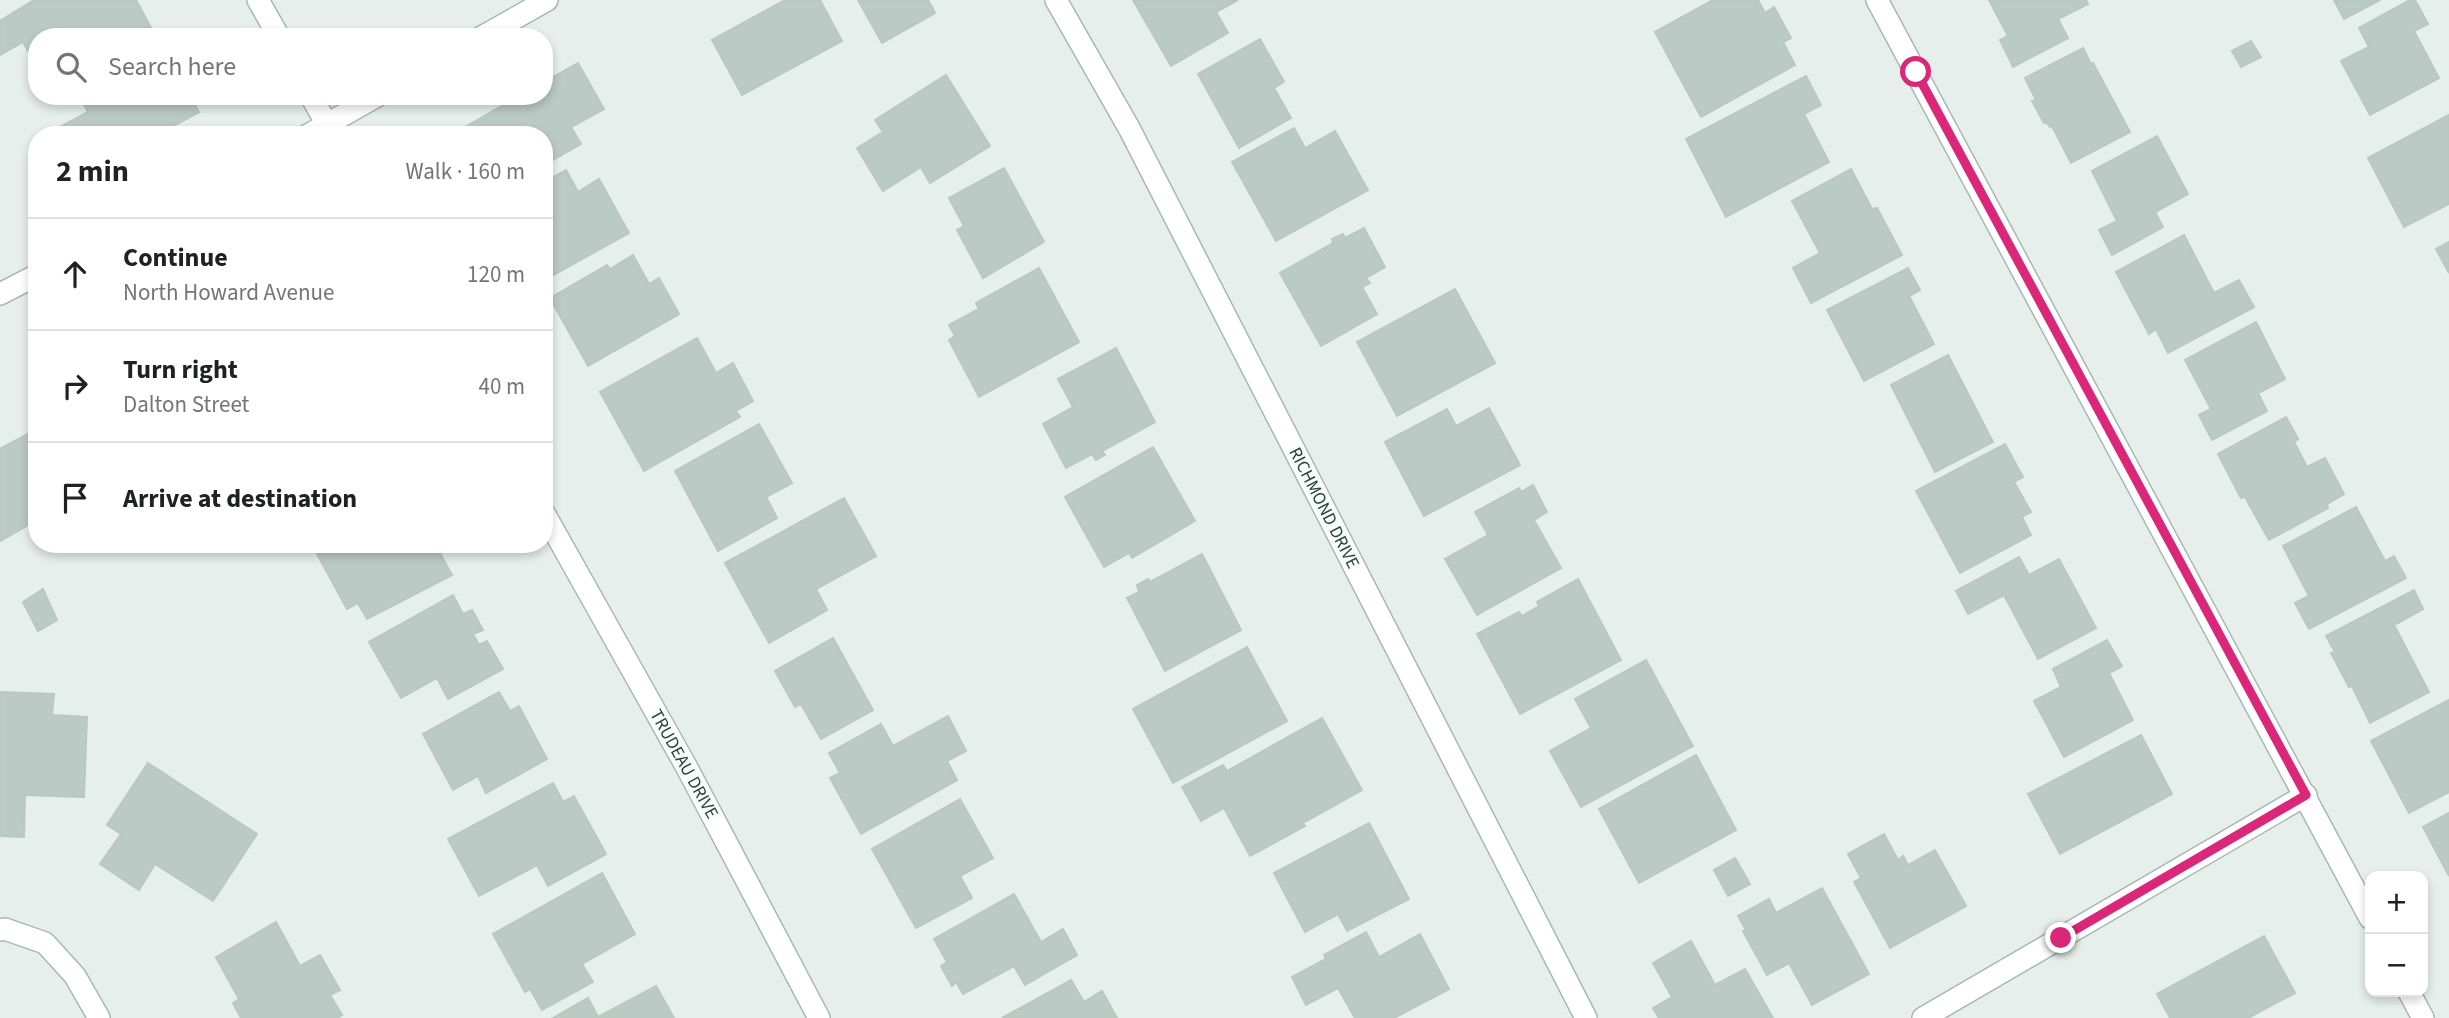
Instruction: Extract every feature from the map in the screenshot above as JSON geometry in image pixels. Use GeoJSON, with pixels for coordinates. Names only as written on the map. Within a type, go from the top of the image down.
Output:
{"type":"FeatureCollection","features":[{"type":"Feature","properties":{"kind":"street"},"geometry":{"type":"LineString","coordinates":[[258,0],[274,28]]}},
{"type":"Feature","properties":{"kind":"street"},"geometry":{"type":"LineString","coordinates":[[498,28],[547,0]]}},
{"type":"Feature","properties":{"kind":"street","name":"RICHMOND DRIVE"},"geometry":{"type":"LineString","coordinates":[[1056,0],[1129,128],[1586,1018]]}},
{"type":"Feature","properties":{"kind":"street"},"geometry":{"type":"LineString","coordinates":[[1877,0],[2365,908]]}},
{"type":"Feature","properties":{"kind":"street"},"geometry":{"type":"LineString","coordinates":[[314,105],[321,126]]}},
{"type":"Feature","properties":{"kind":"street"},"geometry":{"type":"LineString","coordinates":[[331,126],[363,105]]}},
{"type":"Feature","properties":{"kind":"street"},"geometry":{"type":"LineString","coordinates":[[0,294],[28,280]]}},
{"type":"Feature","properties":{"kind":"street","name":"TRUDEAU DRIVE"},"geometry":{"type":"LineString","coordinates":[[553,529],[686,766],[819,1018]]}},
{"type":"Feature","properties":{"kind":"street"},"geometry":{"type":"LineString","coordinates":[[1923,1018],[2306,795]]}},
{"type":"Feature","properties":{"kind":"street"},"geometry":{"type":"LineString","coordinates":[[0,930],[5,929],[45,943],[75,976],[99,1018]]}},
{"type":"Feature","properties":{"kind":"street"},"geometry":{"type":"LineString","coordinates":[[2412,997],[2423,1018]]}},
{"type":"Feature","properties":{"kind":"building"},"geometry":{"type":"Polygon","coordinates":[[[34,0],[136,0],[151,28],[28,28],[28,51],[23,42],[0,55],[0,21],[34,0]]]}},
{"type":"Feature","properties":{"kind":"building"},"geometry":{"type":"Polygon","coordinates":[[[785,0],[820,0],[842,41],[742,95],[712,40],[785,0]]]}},
{"type":"Feature","properties":{"kind":"building"},"geometry":{"type":"Polygon","coordinates":[[[858,0],[928,0],[935,13],[882,43],[858,0]]]}},
{"type":"Feature","properties":{"kind":"building"},"geometry":{"type":"Polygon","coordinates":[[[1133,0],[1238,0],[1216,12],[1228,33],[1171,66],[1133,0]]]}},
{"type":"Feature","properties":{"kind":"building"},"geometry":{"type":"Polygon","coordinates":[[[1713,0],[1758,0],[1765,13],[1774,7],[1791,38],[1783,42],[1795,65],[1701,117],[1655,32],[1713,0]]]}},
{"type":"Feature","properties":{"kind":"building"},"geometry":{"type":"Polygon","coordinates":[[[1989,0],[2086,0],[2088,4],[2058,19],[2068,38],[2013,67],[2000,40],[2008,36],[1989,0]]]}},
{"type":"Feature","properties":{"kind":"building"},"geometry":{"type":"Polygon","coordinates":[[[2334,0],[2380,0],[2344,19],[2334,0]]]}},
{"type":"Feature","properties":{"kind":"building"},"geometry":{"type":"Polygon","coordinates":[[[2410,0],[2415,0],[2428,24],[2414,31],[2439,78],[2370,115],[2341,61],[2369,47],[2359,28],[2410,0]]]}},
{"type":"Feature","properties":{"kind":"building"},"geometry":{"type":"Polygon","coordinates":[[[1260,39],[1284,82],[1274,88],[1291,118],[1239,148],[1198,74],[1260,39]]]}},
{"type":"Feature","properties":{"kind":"building"},"geometry":{"type":"Polygon","coordinates":[[[2251,41],[2261,57],[2241,67],[2232,51],[2251,41]]]}},
{"type":"Feature","properties":{"kind":"building"},"geometry":{"type":"Polygon","coordinates":[[[2083,48],[2130,132],[2071,163],[2052,126],[2044,123],[2032,101],[2036,100],[2025,78],[2083,48]]]}},
{"type":"Feature","properties":{"kind":"building"},"geometry":{"type":"Polygon","coordinates":[[[578,63],[604,109],[571,127],[581,144],[553,160],[553,126],[467,126],[503,105],[553,105],[553,77],[578,63]]]}},
{"type":"Feature","properties":{"kind":"building"},"geometry":{"type":"Polygon","coordinates":[[[946,75],[990,146],[930,183],[921,167],[883,191],[857,148],[883,132],[875,120],[946,75]]]}},
{"type":"Feature","properties":{"kind":"building"},"geometry":{"type":"Polygon","coordinates":[[[1806,76],[1821,105],[1804,114],[1829,162],[1726,217],[1686,139],[1806,76]]]}},
{"type":"Feature","properties":{"kind":"building"},"geometry":{"type":"Polygon","coordinates":[[[84,105],[195,105],[199,112],[173,126],[62,126],[88,112],[84,105]]]}},
{"type":"Feature","properties":{"kind":"building"},"geometry":{"type":"Polygon","coordinates":[[[2449,115],[2449,204],[2404,227],[2368,158],[2449,115]]]}},
{"type":"Feature","properties":{"kind":"building"},"geometry":{"type":"Polygon","coordinates":[[[1294,128],[1305,148],[1335,131],[1368,190],[1276,241],[1232,162],[1294,128]]]}},
{"type":"Feature","properties":{"kind":"building"},"geometry":{"type":"Polygon","coordinates":[[[2157,136],[2188,194],[2155,212],[2163,227],[2112,255],[2099,230],[2117,221],[2092,171],[2157,136]]]}},
{"type":"Feature","properties":{"kind":"building"},"geometry":{"type":"Polygon","coordinates":[[[1004,168],[1044,242],[983,278],[957,230],[964,226],[949,198],[1004,168]]]}},
{"type":"Feature","properties":{"kind":"building"},"geometry":{"type":"Polygon","coordinates":[[[1851,169],[1872,209],[1877,208],[1902,255],[1811,303],[1793,268],[1820,253],[1792,201],[1851,169]]]}},
{"type":"Feature","properties":{"kind":"building"},"geometry":{"type":"Polygon","coordinates":[[[566,170],[578,192],[599,179],[629,233],[553,275],[553,177],[566,170]]]}},
{"type":"Feature","properties":{"kind":"building"},"geometry":{"type":"Polygon","coordinates":[[[1364,228],[1385,267],[1366,278],[1370,283],[1362,287],[1377,314],[1321,346],[1280,273],[1333,243],[1332,239],[1343,234],[1345,238],[1364,228]]]}},
{"type":"Feature","properties":{"kind":"building"},"geometry":{"type":"Polygon","coordinates":[[[2184,235],[2214,293],[2239,280],[2254,307],[2168,353],[2156,329],[2149,334],[2116,272],[2184,235]]]}},
{"type":"Feature","properties":{"kind":"building"},"geometry":{"type":"Polygon","coordinates":[[[2449,242],[2449,273],[2436,249],[2449,242]]]}},
{"type":"Feature","properties":{"kind":"building"},"geometry":{"type":"Polygon","coordinates":[[[633,255],[649,284],[659,278],[679,314],[588,366],[553,303],[553,296],[607,265],[610,269],[633,255]]]}},
{"type":"Feature","properties":{"kind":"building"},"geometry":{"type":"Polygon","coordinates":[[[1039,268],[1079,342],[979,397],[949,340],[955,336],[949,325],[979,309],[976,303],[1039,268]]]}},
{"type":"Feature","properties":{"kind":"building"},"geometry":{"type":"Polygon","coordinates":[[[1908,268],[1920,290],[1909,296],[1934,344],[1864,381],[1827,310],[1908,268]]]}},
{"type":"Feature","properties":{"kind":"building"},"geometry":{"type":"Polygon","coordinates":[[[1455,289],[1495,363],[1397,416],[1357,342],[1455,289]]]}},
{"type":"Feature","properties":{"kind":"building"},"geometry":{"type":"Polygon","coordinates":[[[2256,322],[2285,379],[2258,393],[2267,411],[2212,440],[2199,415],[2211,409],[2185,360],[2256,322]]]}},
{"type":"Feature","properties":{"kind":"building"},"geometry":{"type":"Polygon","coordinates":[[[697,338],[716,373],[733,363],[753,401],[736,411],[740,417],[644,471],[600,392],[697,338]]]}},
{"type":"Feature","properties":{"kind":"building"},"geometry":{"type":"Polygon","coordinates":[[[1116,348],[1155,422],[1102,451],[1105,455],[1096,460],[1092,454],[1066,468],[1043,424],[1073,407],[1058,379],[1116,348]]]}},
{"type":"Feature","properties":{"kind":"building"},"geometry":{"type":"Polygon","coordinates":[[[1948,355],[1993,442],[1935,472],[1891,385],[1948,355]]]}},
{"type":"Feature","properties":{"kind":"building"},"geometry":{"type":"Polygon","coordinates":[[[1489,408],[1520,465],[1424,516],[1385,442],[1447,409],[1456,426],[1489,408]]]}},
{"type":"Feature","properties":{"kind":"building"},"geometry":{"type":"Polygon","coordinates":[[[2286,417],[2298,439],[2294,442],[2307,467],[2325,458],[2344,494],[2327,504],[2328,508],[2269,540],[2245,497],[2241,498],[2218,454],[2286,417]]]}},
{"type":"Feature","properties":{"kind":"building"},"geometry":{"type":"Polygon","coordinates":[[[759,424],[792,483],[766,497],[777,518],[718,551],[675,471],[759,424]]]}},
{"type":"Feature","properties":{"kind":"building"},"geometry":{"type":"Polygon","coordinates":[[[28,434],[28,525],[0,541],[0,449],[28,434]]]}},
{"type":"Feature","properties":{"kind":"building"},"geometry":{"type":"Polygon","coordinates":[[[2005,444],[2023,477],[2014,482],[2031,512],[2022,517],[2031,535],[1960,573],[1916,491],[2005,444]]]}},
{"type":"Feature","properties":{"kind":"building"},"geometry":{"type":"Polygon","coordinates":[[[1153,447],[1195,521],[1132,558],[1129,553],[1104,567],[1065,497],[1153,447]]]}},
{"type":"Feature","properties":{"kind":"building"},"geometry":{"type":"Polygon","coordinates":[[[1533,485],[1547,512],[1534,520],[1561,568],[1477,615],[1445,559],[1488,535],[1475,512],[1519,488],[1521,492],[1533,485]]]}},
{"type":"Feature","properties":{"kind":"building"},"geometry":{"type":"Polygon","coordinates":[[[844,498],[876,556],[816,589],[827,610],[769,643],[725,563],[844,498]]]}},
{"type":"Feature","properties":{"kind":"building"},"geometry":{"type":"Polygon","coordinates":[[[2356,507],[2385,561],[2394,556],[2406,578],[2309,629],[2295,603],[2309,596],[2283,546],[2356,507]]]}},
{"type":"Feature","properties":{"kind":"building"},"geometry":{"type":"Polygon","coordinates":[[[317,553],[440,553],[452,575],[367,619],[358,603],[347,609],[317,553]]]}},
{"type":"Feature","properties":{"kind":"building"},"geometry":{"type":"Polygon","coordinates":[[[1202,554],[1241,630],[1165,671],[1127,598],[1139,592],[1137,585],[1148,579],[1150,582],[1202,554]]]}},
{"type":"Feature","properties":{"kind":"building"},"geometry":{"type":"Polygon","coordinates":[[[2019,557],[2029,575],[2059,559],[2096,628],[2038,659],[2004,595],[1968,614],[1956,591],[2019,557]]]}},
{"type":"Feature","properties":{"kind":"building"},"geometry":{"type":"Polygon","coordinates":[[[1578,579],[1621,660],[1520,714],[1477,634],[1519,612],[1522,616],[1539,606],[1537,602],[1578,579]]]}},
{"type":"Feature","properties":{"kind":"building"},"geometry":{"type":"Polygon","coordinates":[[[43,589],[57,620],[38,631],[23,602],[43,589]]]}},
{"type":"Feature","properties":{"kind":"building"},"geometry":{"type":"Polygon","coordinates":[[[2414,590],[2423,609],[2394,625],[2429,692],[2370,723],[2352,686],[2349,687],[2331,653],[2335,652],[2326,636],[2414,590]]]}},
{"type":"Feature","properties":{"kind":"building"},"geometry":{"type":"Polygon","coordinates":[[[453,595],[463,614],[472,610],[483,630],[473,634],[479,645],[487,641],[503,669],[448,699],[437,678],[401,698],[369,642],[453,595]]]}},
{"type":"Feature","properties":{"kind":"building"},"geometry":{"type":"Polygon","coordinates":[[[833,638],[873,710],[821,739],[801,704],[795,707],[775,671],[833,638]]]}},
{"type":"Feature","properties":{"kind":"building"},"geometry":{"type":"Polygon","coordinates":[[[2107,640],[2122,666],[2109,673],[2133,720],[2064,757],[2034,701],[2061,687],[2053,669],[2107,640]]]}},
{"type":"Feature","properties":{"kind":"building"},"geometry":{"type":"Polygon","coordinates":[[[1247,647],[1287,721],[1173,783],[1133,709],[1247,647]]]}},
{"type":"Feature","properties":{"kind":"building"},"geometry":{"type":"Polygon","coordinates":[[[1646,660],[1693,746],[1581,807],[1550,751],[1591,728],[1575,699],[1646,660]]]}},
{"type":"Feature","properties":{"kind":"building"},"geometry":{"type":"Polygon","coordinates":[[[0,692],[54,694],[52,715],[87,717],[84,797],[25,795],[24,837],[0,836],[0,692]]]}},
{"type":"Feature","properties":{"kind":"building"},"geometry":{"type":"Polygon","coordinates":[[[499,692],[510,711],[519,706],[547,759],[486,793],[478,776],[453,790],[423,734],[499,692]]]}},
{"type":"Feature","properties":{"kind":"building"},"geometry":{"type":"Polygon","coordinates":[[[2449,700],[2449,792],[2409,813],[2371,741],[2449,700]]]}},
{"type":"Feature","properties":{"kind":"building"},"geometry":{"type":"Polygon","coordinates":[[[948,716],[966,751],[947,761],[957,780],[861,834],[830,778],[840,773],[829,753],[881,724],[893,746],[948,716]]]}},
{"type":"Feature","properties":{"kind":"building"},"geometry":{"type":"Polygon","coordinates":[[[1322,718],[1362,790],[1250,856],[1224,808],[1201,821],[1182,787],[1223,765],[1227,771],[1322,718]]]}},
{"type":"Feature","properties":{"kind":"building"},"geometry":{"type":"Polygon","coordinates":[[[2141,735],[2172,794],[2060,854],[2028,794],[2141,735]]]}},
{"type":"Feature","properties":{"kind":"building"},"geometry":{"type":"Polygon","coordinates":[[[1696,755],[1736,830],[1639,883],[1599,809],[1696,755]]]}},
{"type":"Feature","properties":{"kind":"building"},"geometry":{"type":"Polygon","coordinates":[[[148,763],[257,834],[213,901],[155,864],[139,890],[100,864],[121,834],[107,825],[148,763]]]}},
{"type":"Feature","properties":{"kind":"building"},"geometry":{"type":"Polygon","coordinates":[[[553,783],[563,802],[574,796],[606,854],[548,886],[537,865],[479,896],[448,839],[553,783]]]}},
{"type":"Feature","properties":{"kind":"building"},"geometry":{"type":"Polygon","coordinates":[[[960,799],[993,858],[960,876],[972,898],[916,928],[872,849],[960,799]]]}},
{"type":"Feature","properties":{"kind":"building"},"geometry":{"type":"Polygon","coordinates":[[[2449,813],[2449,876],[2423,827],[2449,813]]]}},
{"type":"Feature","properties":{"kind":"building"},"geometry":{"type":"Polygon","coordinates":[[[1369,823],[1409,899],[1347,931],[1338,914],[1305,932],[1274,873],[1369,823]]]}},
{"type":"Feature","properties":{"kind":"building"},"geometry":{"type":"Polygon","coordinates":[[[1884,834],[1898,860],[1903,856],[1908,865],[1935,850],[1966,906],[1890,948],[1854,882],[1861,878],[1848,854],[1884,834]]]}},
{"type":"Feature","properties":{"kind":"building"},"geometry":{"type":"Polygon","coordinates":[[[1735,858],[1750,884],[1728,896],[1714,870],[1735,858]]]}},
{"type":"Feature","properties":{"kind":"building"},"geometry":{"type":"Polygon","coordinates":[[[602,873],[635,934],[582,964],[593,982],[542,1010],[530,989],[525,992],[493,934],[602,873]]]}},
{"type":"Feature","properties":{"kind":"building"},"geometry":{"type":"Polygon","coordinates":[[[1822,888],[1869,974],[1812,1005],[1789,963],[1767,975],[1743,931],[1746,930],[1738,916],[1769,899],[1776,913],[1822,888]]]}},
{"type":"Feature","properties":{"kind":"building"},"geometry":{"type":"Polygon","coordinates":[[[1014,894],[1041,942],[1063,929],[1077,955],[1025,985],[1014,966],[963,994],[956,982],[952,986],[941,966],[947,962],[934,939],[1014,894]]]}},
{"type":"Feature","properties":{"kind":"building"},"geometry":{"type":"Polygon","coordinates":[[[276,922],[300,966],[320,955],[340,990],[330,995],[342,1015],[337,1018],[241,1018],[233,1003],[239,999],[216,957],[276,922]]]}},
{"type":"Feature","properties":{"kind":"building"},"geometry":{"type":"Polygon","coordinates":[[[1366,932],[1379,957],[1420,934],[1449,989],[1394,1018],[1355,1018],[1338,988],[1306,1005],[1292,977],[1326,959],[1324,955],[1366,932]]]}},
{"type":"Feature","properties":{"kind":"building"},"geometry":{"type":"Polygon","coordinates":[[[2264,936],[2295,993],[2248,1018],[2170,1018],[2157,994],[2264,936]]]}},
{"type":"Feature","properties":{"kind":"building"},"geometry":{"type":"Polygon","coordinates":[[[1691,941],[1715,985],[1745,969],[1773,1018],[1659,1018],[1653,1008],[1672,997],[1653,963],[1691,941]]]}},
{"type":"Feature","properties":{"kind":"building"},"geometry":{"type":"Polygon","coordinates":[[[1071,980],[1084,1002],[1102,991],[1117,1018],[1002,1018],[1071,980]]]}},
{"type":"Feature","properties":{"kind":"building"},"geometry":{"type":"Polygon","coordinates":[[[656,986],[674,1018],[553,1018],[588,998],[598,1017],[656,986]]]}},
{"type":"Feature","properties":{"kind":"route"},"geometry":{"type":"LineString","coordinates":[[1916,72],[2306,795],[2061,938]]}}]}
